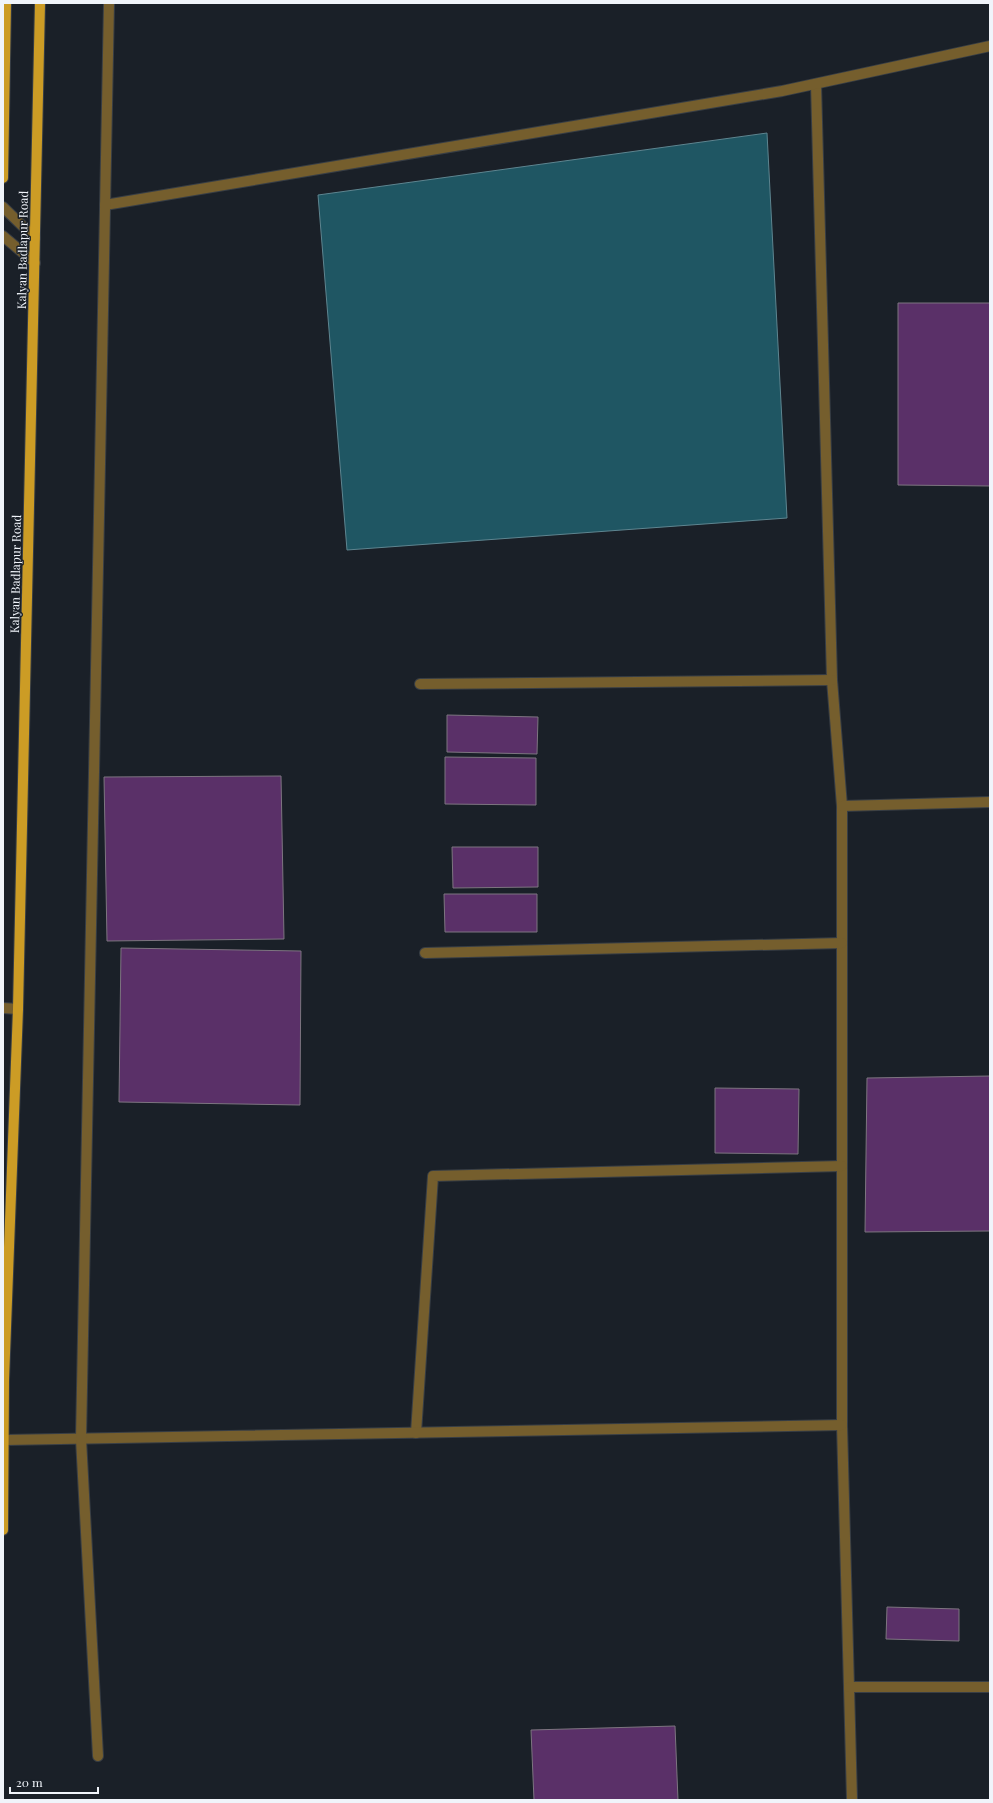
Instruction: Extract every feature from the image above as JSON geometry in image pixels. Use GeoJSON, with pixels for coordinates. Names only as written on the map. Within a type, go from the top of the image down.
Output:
{"type":"FeatureCollection","features":[{"type":"Feature","properties":{"kind":"main road","name":"Kalyan Badlapur Road"},"geometry":{"type":"LineString","coordinates":[[3,178],[6,3]]}},
{"type":"Feature","properties":{"kind":"main road","name":"Kalyan Badlapur Road"},"geometry":{"type":"LineString","coordinates":[[3,1530],[3,1380],[18,1009],[40,3]]}},
{"type":"Feature","properties":{"kind":"street"},"geometry":{"type":"LineString","coordinates":[[98,1756],[81,1439],[109,3]]}},
{"type":"Feature","properties":{"kind":"street"},"geometry":{"type":"LineString","coordinates":[[105,206],[816,84],[990,46]]}},
{"type":"Feature","properties":{"kind":"street"},"geometry":{"type":"LineString","coordinates":[[816,84],[832,680],[842,806],[842,1425],[852,1800]]}},
{"type":"Feature","properties":{"kind":"street"},"geometry":{"type":"LineString","coordinates":[[3,207],[35,238]]}},
{"type":"Feature","properties":{"kind":"street"},"geometry":{"type":"LineString","coordinates":[[3,236],[35,264]]}},
{"type":"Feature","properties":{"kind":"street"},"geometry":{"type":"LineString","coordinates":[[420,684],[832,680]]}},
{"type":"Feature","properties":{"kind":"street"},"geometry":{"type":"LineString","coordinates":[[842,806],[990,802]]}},
{"type":"Feature","properties":{"kind":"street"},"geometry":{"type":"LineString","coordinates":[[425,953],[842,943]]}},
{"type":"Feature","properties":{"kind":"street"},"geometry":{"type":"LineString","coordinates":[[3,1008],[18,1009]]}},
{"type":"Feature","properties":{"kind":"street"},"geometry":{"type":"LineString","coordinates":[[416,1433],[433,1176],[842,1166]]}},
{"type":"Feature","properties":{"kind":"street"},"geometry":{"type":"LineString","coordinates":[[4,1440],[842,1425]]}},
{"type":"Feature","properties":{"kind":"street"},"geometry":{"type":"LineString","coordinates":[[849,1687],[990,1687]]}},
{"type":"Feature","properties":{"kind":"water"},"geometry":{"type":"Polygon","coordinates":[[[767,133],[787,518],[347,550],[318,195],[767,133]]]}},
{"type":"Feature","properties":{"kind":"building"},"geometry":{"type":"Polygon","coordinates":[[[898,303],[990,303],[990,486],[898,485],[898,303]]]}},
{"type":"Feature","properties":{"kind":"building"},"geometry":{"type":"Polygon","coordinates":[[[447,715],[538,717],[537,754],[447,752],[447,715]]]}},
{"type":"Feature","properties":{"kind":"building"},"geometry":{"type":"Polygon","coordinates":[[[445,757],[536,758],[536,805],[445,804],[445,757]]]}},
{"type":"Feature","properties":{"kind":"building"},"geometry":{"type":"Polygon","coordinates":[[[281,776],[284,939],[107,941],[104,777],[281,776]]]}},
{"type":"Feature","properties":{"kind":"building"},"geometry":{"type":"Polygon","coordinates":[[[452,847],[538,847],[538,887],[453,888],[452,847]]]}},
{"type":"Feature","properties":{"kind":"building"},"geometry":{"type":"Polygon","coordinates":[[[444,894],[537,894],[537,932],[445,932],[444,894]]]}},
{"type":"Feature","properties":{"kind":"building"},"geometry":{"type":"Polygon","coordinates":[[[121,948],[301,951],[300,1105],[119,1102],[121,948]]]}},
{"type":"Feature","properties":{"kind":"building"},"geometry":{"type":"Polygon","coordinates":[[[990,1076],[990,1231],[865,1232],[867,1078],[990,1076]]]}},
{"type":"Feature","properties":{"kind":"building"},"geometry":{"type":"Polygon","coordinates":[[[715,1088],[799,1089],[798,1154],[715,1153],[715,1088]]]}},
{"type":"Feature","properties":{"kind":"building"},"geometry":{"type":"Polygon","coordinates":[[[887,1607],[959,1609],[959,1641],[886,1639],[887,1607]]]}},
{"type":"Feature","properties":{"kind":"building"},"geometry":{"type":"Polygon","coordinates":[[[675,1726],[678,1800],[534,1800],[531,1730],[675,1726]]]}}]}
